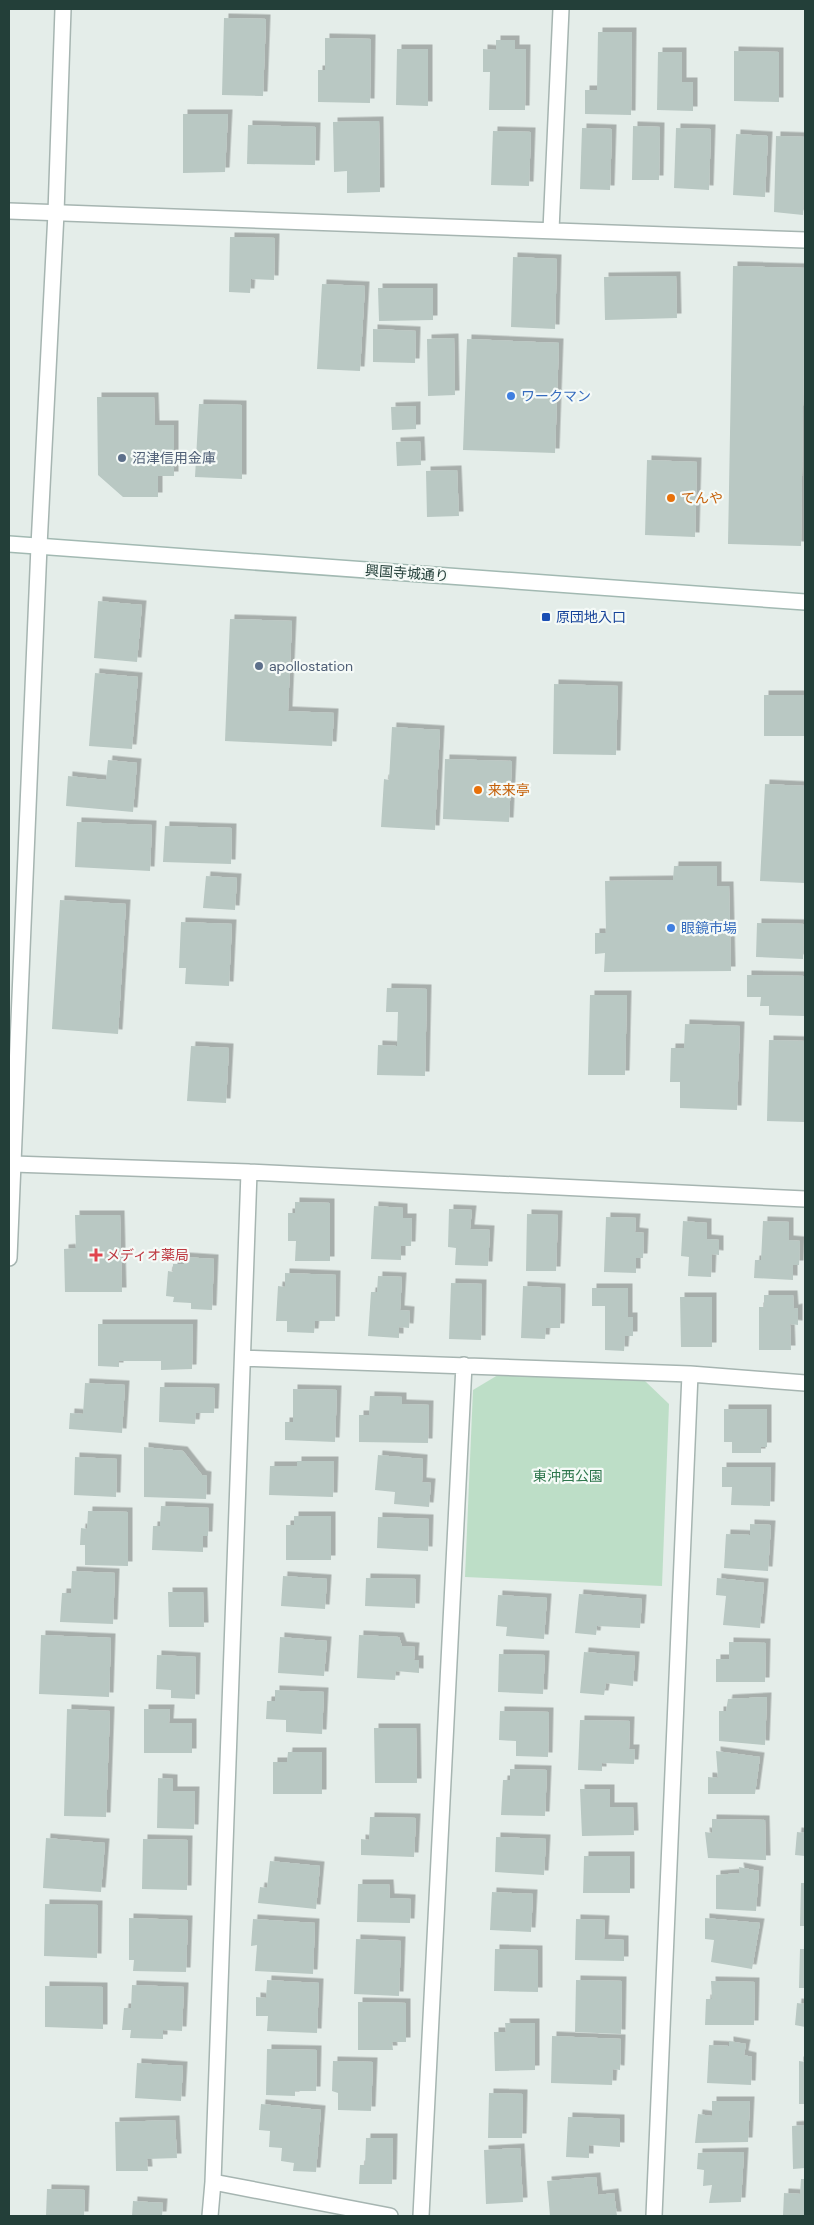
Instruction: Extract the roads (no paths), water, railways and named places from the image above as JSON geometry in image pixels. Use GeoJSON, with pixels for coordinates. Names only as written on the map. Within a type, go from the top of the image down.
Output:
{"type":"FeatureCollection","features":[{"type":"Feature","properties":{"kind":"street"},"geometry":{"type":"LineString","coordinates":[[9,1258],[11,1164],[56,213],[63,9]]}},
{"type":"Feature","properties":{"kind":"street"},"geometry":{"type":"LineString","coordinates":[[551,230],[560,9]]}},
{"type":"Feature","properties":{"kind":"street"},"geometry":{"type":"LineString","coordinates":[[9,211],[805,240]]}},
{"type":"Feature","properties":{"kind":"street","name":"興国寺城通り"},"geometry":{"type":"LineString","coordinates":[[9,544],[805,602]]}},
{"type":"Feature","properties":{"kind":"street"},"geometry":{"type":"LineString","coordinates":[[11,1164],[249,1172],[805,1200]]}},
{"type":"Feature","properties":{"kind":"street"},"geometry":{"type":"LineString","coordinates":[[210,2216],[213,2182],[249,1172]]}},
{"type":"Feature","properties":{"kind":"street"},"geometry":{"type":"LineString","coordinates":[[242,1358],[690,1374],[805,1383]]}},
{"type":"Feature","properties":{"kind":"street"},"geometry":{"type":"LineString","coordinates":[[421,2216],[464,1365]]}},
{"type":"Feature","properties":{"kind":"street"},"geometry":{"type":"LineString","coordinates":[[654,2216],[690,1374]]}},
{"type":"Feature","properties":{"kind":"street"},"geometry":{"type":"LineString","coordinates":[[213,2182],[390,2216]]}},
{"type":"Feature","properties":{"kind":"place","name":"ワークマン"},"geometry":{"type":"Point","coordinates":[511,396]}},
{"type":"Feature","properties":{"kind":"place","name":"沼津信用金庫"},"geometry":{"type":"Point","coordinates":[122,458]}},
{"type":"Feature","properties":{"kind":"place","name":"てんや"},"geometry":{"type":"Point","coordinates":[671,498]}},
{"type":"Feature","properties":{"kind":"place","name":"原団地入口"},"geometry":{"type":"Point","coordinates":[546,617]}},
{"type":"Feature","properties":{"kind":"place","name":"apollostation"},"geometry":{"type":"Point","coordinates":[259,666]}},
{"type":"Feature","properties":{"kind":"place","name":"来来亭"},"geometry":{"type":"Point","coordinates":[478,790]}},
{"type":"Feature","properties":{"kind":"place","name":"眼鏡市場"},"geometry":{"type":"Point","coordinates":[671,928]}},
{"type":"Feature","properties":{"kind":"place","name":"メディオ薬局"},"geometry":{"type":"Point","coordinates":[96,1255]}},
{"type":"Feature","properties":{"kind":"park label","name":"東沖西公園"},"geometry":{"type":"Point","coordinates":[568,1476]}}]}
